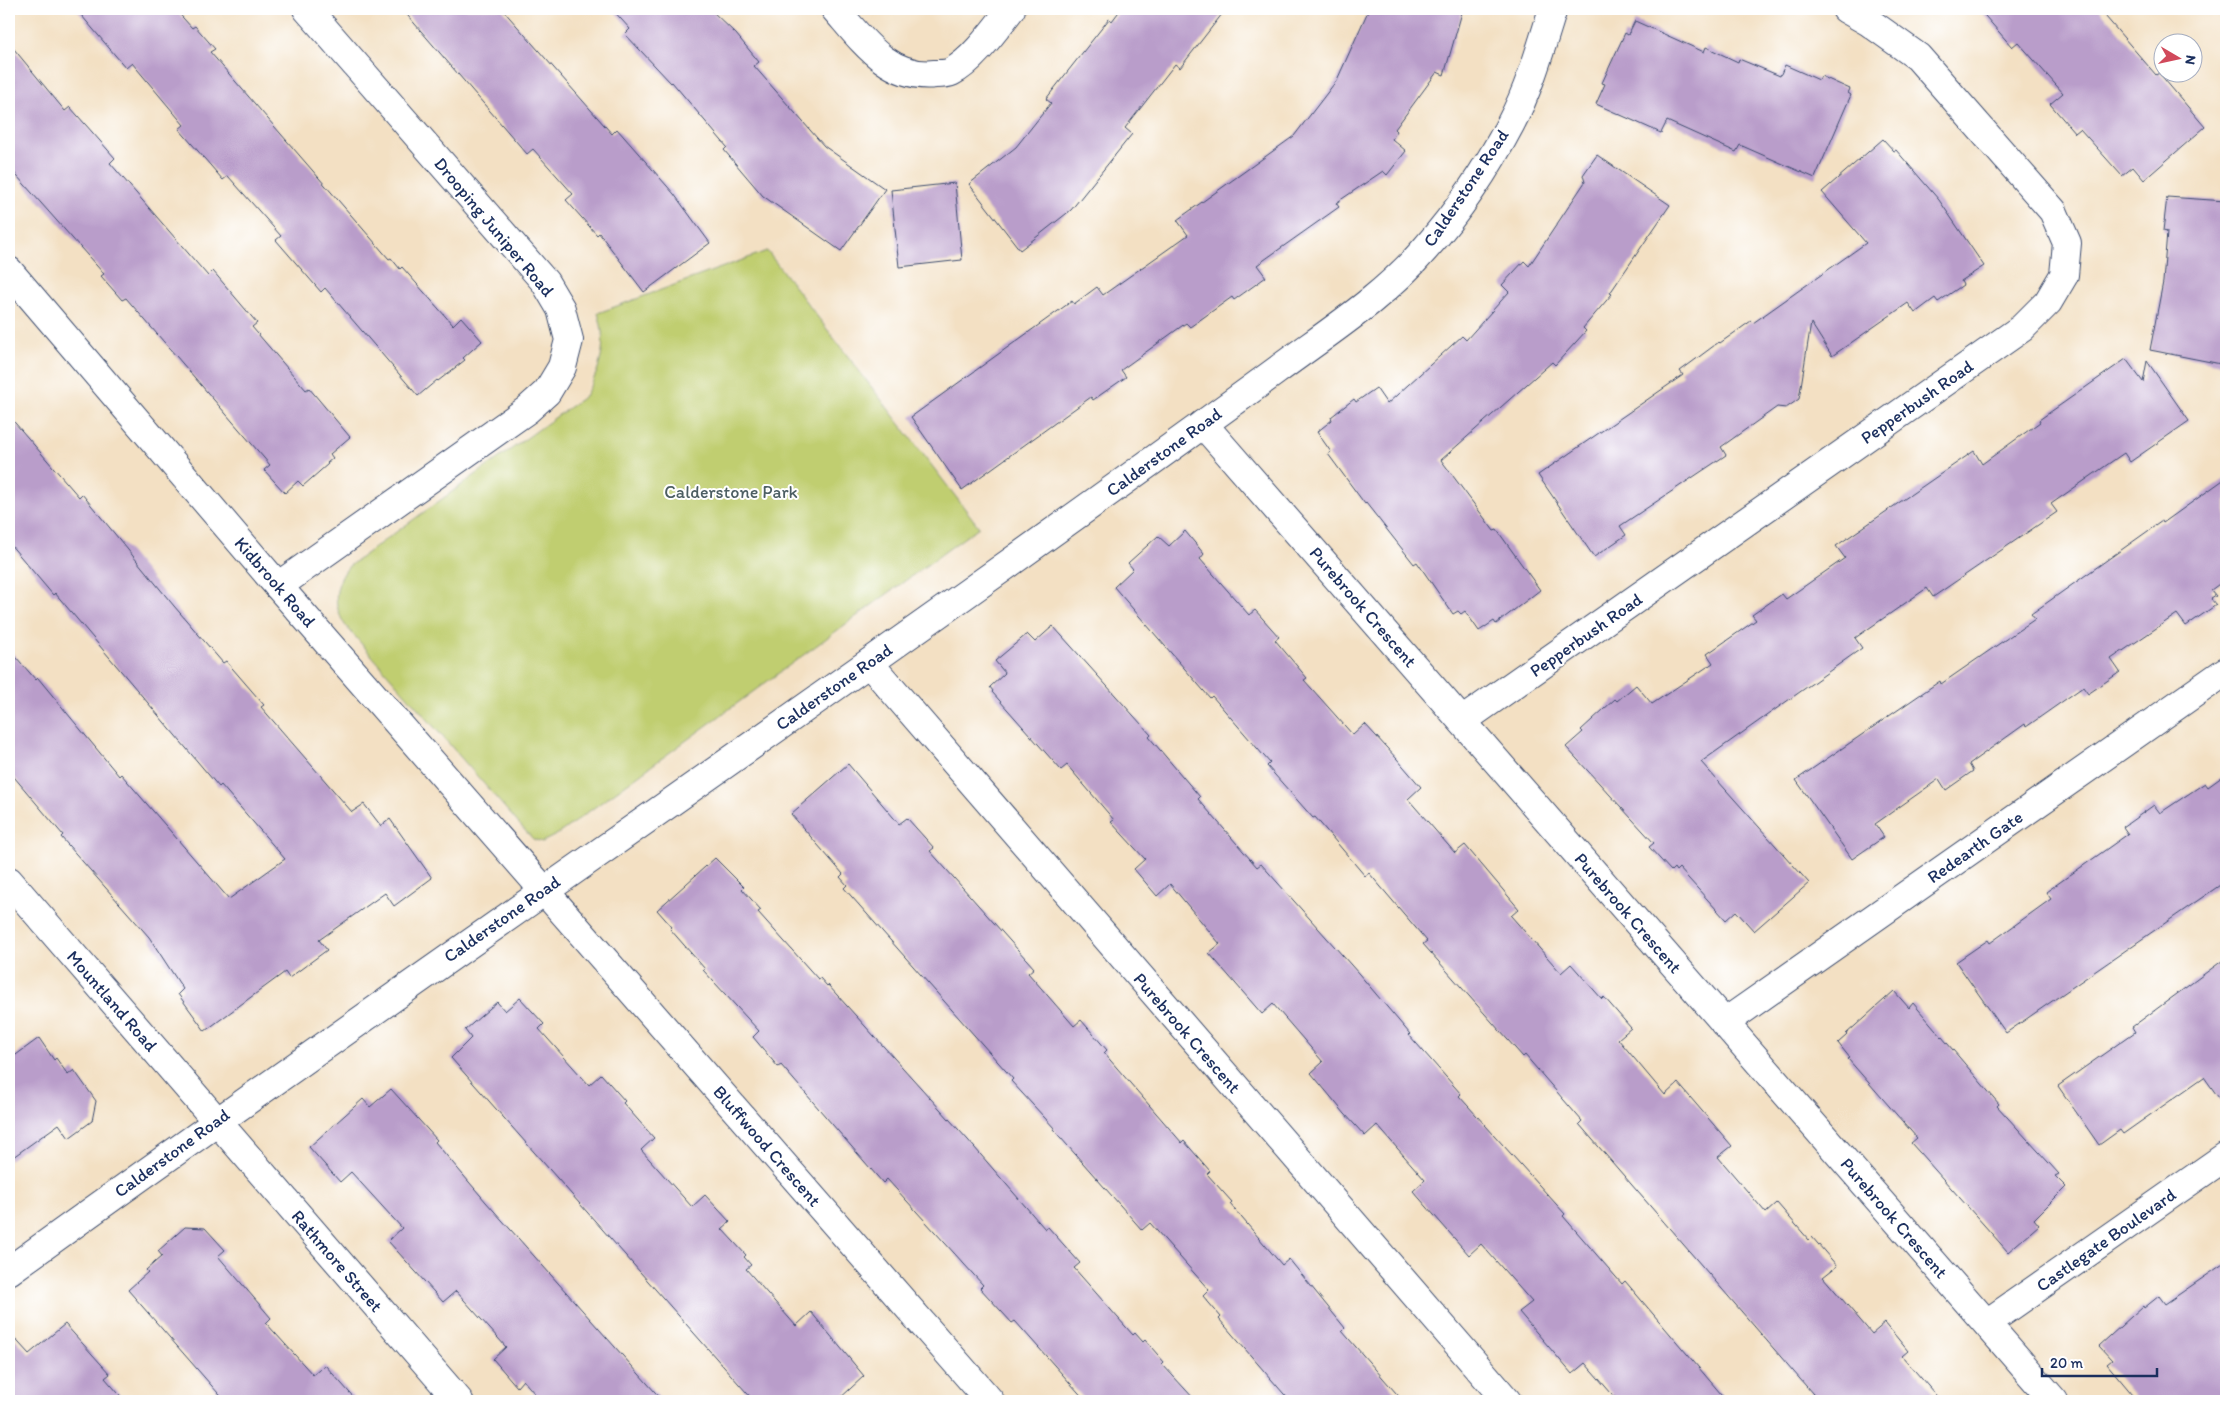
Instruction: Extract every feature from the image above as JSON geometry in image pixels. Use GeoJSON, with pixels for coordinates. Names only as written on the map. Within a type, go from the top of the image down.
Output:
{"type":"FeatureCollection","features":[{"type":"Feature","properties":{"kind":"street","name":"Drooping Juniper Road"},"geometry":{"type":"LineString","coordinates":[[278,586],[527,410],[547,392],[562,368],[569,340],[561,309],[545,282],[307,9]]}},
{"type":"Feature","properties":{"kind":"street"},"geometry":{"type":"LineString","coordinates":[[835,9],[864,42],[891,66],[918,76],[950,73],[978,50],[1011,9]]}},
{"type":"Feature","properties":{"kind":"street","name":"Calderstone Road"},"geometry":{"type":"LineString","coordinates":[[9,1271],[216,1121],[869,663],[1203,424],[1384,290],[1425,250],[1484,168],[1512,121],[1535,67],[1553,9]]}},
{"type":"Feature","properties":{"kind":"street","name":"Pepperbush Road"},"geometry":{"type":"LineString","coordinates":[[1462,721],[2022,328],[2048,302],[2064,275],[2067,243],[2053,211],[1918,57],[1869,22],[1846,9]]}},
{"type":"Feature","properties":{"kind":"street","name":"Kidbrook Road"},"geometry":{"type":"LineString","coordinates":[[9,271],[278,586],[543,890]]}},
{"type":"Feature","properties":{"kind":"street","name":"Purebrook Crescent"},"geometry":{"type":"LineString","coordinates":[[1203,424],[2054,1401]]}},
{"type":"Feature","properties":{"kind":"street","name":"Purebrook Crescent"},"geometry":{"type":"LineString","coordinates":[[869,663],[1507,1401]]}},
{"type":"Feature","properties":{"kind":"street","name":"Redearth Gate"},"geometry":{"type":"LineString","coordinates":[[1724,1023],[2226,671]]}},
{"type":"Feature","properties":{"kind":"street","name":"Mountland Road"},"geometry":{"type":"LineString","coordinates":[[9,881],[216,1121]]}},
{"type":"Feature","properties":{"kind":"street","name":"Bluffwood Crescent"},"geometry":{"type":"LineString","coordinates":[[543,890],[990,1401]]}},
{"type":"Feature","properties":{"kind":"street","name":"Rathmore Street"},"geometry":{"type":"LineString","coordinates":[[216,1121],[459,1401]]}},
{"type":"Feature","properties":{"kind":"street","name":"Castlegate Boulevard"},"geometry":{"type":"LineString","coordinates":[[1986,1323],[2226,1156]]}},
{"type":"Feature","properties":{"kind":"green space","name":"Calderstone Park"},"geometry":{"type":"Polygon","coordinates":[[[767,251],[979,527],[558,834],[542,842],[533,839],[345,625],[338,610],[336,595],[340,580],[349,566],[585,396],[599,366],[601,356],[602,336],[598,313],[767,251]]]}},
{"type":"Feature","properties":{"kind":"building"},"geometry":{"type":"Polygon","coordinates":[[[76,9],[175,9],[192,28],[195,26],[215,49],[210,52],[389,259],[391,258],[400,269],[402,267],[453,325],[461,317],[482,341],[463,358],[465,360],[418,396],[325,288],[321,292],[276,240],[281,236],[228,176],[223,180],[179,129],[184,125],[132,63],[126,68],[76,9]]]}},
{"type":"Feature","properties":{"kind":"building"},"geometry":{"type":"Polygon","coordinates":[[[402,9],[502,9],[612,134],[617,129],[674,194],[710,243],[644,292],[599,233],[597,235],[566,200],[573,194],[533,149],[527,154],[402,9]]]}},
{"type":"Feature","properties":{"kind":"building"},"geometry":{"type":"Polygon","coordinates":[[[612,9],[710,9],[736,34],[759,62],[754,66],[824,146],[885,189],[841,251],[763,196],[724,150],[727,147],[672,82],[625,34],[630,29],[612,9]]]}},
{"type":"Feature","properties":{"kind":"building"},"geometry":{"type":"Polygon","coordinates":[[[1121,9],[1226,9],[1180,68],[1175,64],[1125,128],[1132,134],[1071,210],[1020,250],[969,184],[1016,147],[1051,103],[1046,99],[1109,19],[1112,21],[1121,9]]]}},
{"type":"Feature","properties":{"kind":"building"},"geometry":{"type":"Polygon","coordinates":[[[1369,9],[1463,9],[1444,75],[1437,72],[1395,129],[1397,131],[1392,139],[1406,151],[1387,175],[1383,171],[1336,203],[1339,207],[1257,265],[1266,277],[1234,300],[1232,297],[1190,327],[1186,323],[1121,370],[1126,377],[1093,400],[1091,397],[962,490],[911,417],[1072,301],[1074,304],[1097,287],[1103,295],[1188,235],[1177,220],[1294,136],[1337,80],[1369,9]]]}},
{"type":"Feature","properties":{"kind":"building"},"geometry":{"type":"Polygon","coordinates":[[[1979,9],[2099,9],[2152,70],[2152,82],[2167,82],[2205,127],[2144,180],[2133,167],[2122,176],[2080,129],[2075,133],[2050,104],[2063,93],[2018,42],[2012,47],[1979,9]]]}},
{"type":"Feature","properties":{"kind":"building"},"geometry":{"type":"Polygon","coordinates":[[[1635,21],[1704,52],[1706,47],[1738,62],[1739,59],[1780,76],[1785,65],[1819,80],[1821,76],[1850,89],[1848,93],[1851,95],[1815,178],[1740,145],[1736,152],[1667,121],[1661,133],[1596,104],[1605,84],[1602,83],[1625,33],[1628,35],[1635,21]]]}},
{"type":"Feature","properties":{"kind":"building"},"geometry":{"type":"Polygon","coordinates":[[[9,43],[65,111],[70,107],[115,158],[110,163],[208,276],[213,271],[257,323],[252,327],[306,390],[309,388],[350,437],[330,454],[333,458],[328,464],[303,486],[298,481],[285,493],[264,470],[270,465],[126,298],[122,300],[101,276],[104,274],[9,167],[9,43]]]}},
{"type":"Feature","properties":{"kind":"building"},"geometry":{"type":"Polygon","coordinates":[[[1883,139],[1894,151],[1896,150],[1939,200],[1984,266],[1961,281],[1963,285],[1938,302],[1935,298],[1915,313],[1908,303],[1832,356],[1811,323],[1799,399],[1786,408],[1777,407],[1721,447],[1726,455],[1620,526],[1626,535],[1594,557],[1538,475],[1683,375],[1680,371],[1719,342],[1751,321],[1753,323],[1866,243],[1822,192],[1883,139]]]}},
{"type":"Feature","properties":{"kind":"building"},"geometry":{"type":"Polygon","coordinates":[[[1597,155],[1670,205],[1610,293],[1612,294],[1583,328],[1586,331],[1555,365],[1552,362],[1441,460],[1494,531],[1497,530],[1540,590],[1496,624],[1494,621],[1479,631],[1465,611],[1461,614],[1458,611],[1453,614],[1417,562],[1414,564],[1365,504],[1328,454],[1331,452],[1317,432],[1332,420],[1331,417],[1354,399],[1356,402],[1376,388],[1387,404],[1462,336],[1466,340],[1509,292],[1502,285],[1524,261],[1529,266],[1585,182],[1583,175],[1597,155]]]}},
{"type":"Feature","properties":{"kind":"building"},"geometry":{"type":"Polygon","coordinates":[[[955,183],[962,260],[899,267],[891,190],[955,183]]]}},
{"type":"Feature","properties":{"kind":"building"},"geometry":{"type":"Polygon","coordinates":[[[2167,197],[2226,201],[2226,365],[2150,350],[2163,282],[2167,232],[2163,231],[2167,197]]]}},
{"type":"Feature","properties":{"kind":"building"},"geometry":{"type":"Polygon","coordinates":[[[2126,359],[2143,382],[2147,361],[2189,421],[2130,462],[2124,453],[2051,504],[2057,512],[1933,597],[1927,588],[1855,638],[1862,648],[1701,762],[1809,883],[1754,931],[1736,911],[1726,920],[1679,868],[1676,871],[1674,868],[1671,871],[1649,847],[1654,843],[1566,747],[1583,732],[1581,730],[1615,699],[1617,701],[1636,685],[1652,704],[1713,663],[1707,654],[1756,620],[1752,615],[1782,594],[1786,599],[1845,558],[1836,546],[1974,451],[1982,464],[2040,422],[2039,420],[2126,359]]]}},
{"type":"Feature","properties":{"kind":"building"},"geometry":{"type":"Polygon","coordinates":[[[9,416],[79,497],[82,494],[174,606],[223,663],[226,661],[264,705],[261,707],[352,812],[364,804],[381,826],[390,819],[432,878],[394,906],[385,893],[319,940],[327,950],[289,978],[285,972],[205,1031],[178,994],[183,989],[149,937],[61,837],[63,835],[9,771],[9,649],[36,680],[38,678],[119,776],[121,774],[229,899],[285,859],[221,785],[219,787],[55,593],[53,595],[9,543],[9,416]]]}},
{"type":"Feature","properties":{"kind":"building"},"geometry":{"type":"Polygon","coordinates":[[[2226,478],[2226,579],[2211,590],[2216,596],[2211,599],[2216,605],[2186,626],[2177,614],[2111,659],[2120,672],[2088,694],[2083,687],[2026,727],[2025,724],[1969,764],[1973,771],[1946,790],[1939,779],[1875,824],[1884,837],[1852,859],[1796,780],[1940,681],[1941,684],[2035,619],[2031,614],[2226,478]]]}},
{"type":"Feature","properties":{"kind":"building"},"geometry":{"type":"Polygon","coordinates":[[[1185,531],[1204,554],[1200,559],[1249,615],[1255,610],[1279,637],[1275,640],[1307,678],[1304,680],[1353,735],[1365,724],[1421,787],[1408,799],[1455,853],[1465,845],[1519,909],[1511,916],[1561,973],[1571,964],[1602,999],[1604,997],[1631,1028],[1618,1039],[1665,1095],[1678,1083],[1732,1146],[1718,1157],[1766,1213],[1777,1203],[1809,1240],[1812,1237],[1837,1266],[1823,1277],[1872,1334],[1885,1323],[1908,1351],[1902,1356],[1941,1401],[1819,1401],[1579,1124],[1582,1121],[1525,1055],[1523,1057],[1423,944],[1427,941],[1369,873],[1365,876],[1315,817],[1313,818],[1267,766],[1270,763],[1212,696],[1210,698],[1114,587],[1133,569],[1128,563],[1158,536],[1169,546],[1185,531]]]}},
{"type":"Feature","properties":{"kind":"building"},"geometry":{"type":"Polygon","coordinates":[[[1053,626],[1151,735],[1149,737],[1200,797],[1198,799],[1257,867],[1261,864],[1359,974],[1461,1094],[1459,1096],[1565,1214],[1563,1216],[1622,1284],[1625,1281],[1727,1401],[1618,1401],[1585,1363],[1572,1374],[1519,1312],[1532,1302],[1481,1244],[1469,1255],[1413,1191],[1425,1180],[1377,1125],[1365,1136],[1345,1114],[1311,1073],[1323,1062],[1273,1004],[1262,1014],[1209,953],[1220,944],[1170,884],[1157,896],[1134,869],[1145,859],[1111,822],[1114,820],[1067,765],[1061,770],[992,692],[990,687],[1005,673],[995,661],[1027,634],[1035,642],[1053,626]]]}},
{"type":"Feature","properties":{"kind":"building"},"geometry":{"type":"Polygon","coordinates":[[[848,764],[899,824],[907,818],[934,848],[930,851],[1034,968],[1028,973],[1074,1026],[1081,1020],[1107,1050],[1104,1053],[1182,1143],[1184,1141],[1210,1171],[1207,1174],[1232,1202],[1230,1204],[1282,1265],[1289,1259],[1345,1328],[1342,1331],[1403,1401],[1290,1401],[1219,1319],[1221,1317],[1203,1296],[1209,1290],[1150,1223],[1142,1230],[1011,1081],[1013,1079],[844,888],[847,885],[840,877],[843,874],[791,814],[848,764]]]}},
{"type":"Feature","properties":{"kind":"building"},"geometry":{"type":"Polygon","coordinates":[[[2226,774],[2226,881],[2006,1033],[1956,962],[1988,940],[1990,943],[2051,899],[2046,892],[2128,834],[2123,827],[2154,805],[2160,813],[2205,783],[2208,787],[2226,774]]]}},
{"type":"Feature","properties":{"kind":"building"},"geometry":{"type":"Polygon","coordinates":[[[715,858],[744,887],[742,889],[761,910],[758,912],[818,979],[820,978],[828,985],[968,1140],[1045,1229],[1048,1227],[1080,1263],[1074,1268],[1133,1335],[1135,1333],[1143,1342],[1145,1340],[1164,1362],[1162,1364],[1196,1401],[1086,1401],[1015,1321],[1012,1323],[980,1288],[983,1285],[887,1179],[883,1183],[781,1065],[778,1067],[753,1037],[759,1031],[703,970],[705,969],[670,929],[672,927],[657,910],[715,858]]]}},
{"type":"Feature","properties":{"kind":"building"},"geometry":{"type":"Polygon","coordinates":[[[2226,958],[2226,1108],[2204,1077],[2123,1134],[2120,1130],[2099,1145],[2058,1086],[2135,1032],[2132,1027],[2226,958]]]}},
{"type":"Feature","properties":{"kind":"building"},"geometry":{"type":"Polygon","coordinates":[[[1894,991],[1909,1008],[1913,1003],[1999,1104],[1997,1106],[2059,1174],[2055,1176],[2066,1187],[2034,1219],[2039,1225],[2008,1252],[1911,1143],[1917,1138],[1848,1059],[1850,1058],[1838,1043],[1894,991]]]}},
{"type":"Feature","properties":{"kind":"building"},"geometry":{"type":"Polygon","coordinates":[[[520,998],[544,1024],[539,1029],[589,1085],[601,1074],[625,1101],[623,1103],[654,1138],[641,1150],[692,1207],[705,1195],[730,1222],[722,1229],[746,1255],[744,1257],[751,1265],[746,1269],[796,1326],[811,1312],[864,1376],[837,1401],[754,1401],[451,1058],[471,1038],[465,1030],[497,1002],[505,1011],[520,998]]]}},
{"type":"Feature","properties":{"kind":"building"},"geometry":{"type":"Polygon","coordinates":[[[39,1038],[54,1060],[56,1058],[68,1075],[74,1070],[96,1101],[92,1121],[69,1138],[59,1124],[9,1160],[9,1060],[39,1038]]]}},
{"type":"Feature","properties":{"kind":"building"},"geometry":{"type":"Polygon","coordinates":[[[391,1089],[437,1140],[435,1142],[486,1202],[663,1401],[541,1401],[523,1380],[517,1387],[493,1359],[506,1347],[456,1291],[443,1302],[388,1241],[402,1228],[351,1172],[340,1182],[309,1147],[363,1099],[370,1107],[391,1089]]]}},
{"type":"Feature","properties":{"kind":"building"},"geometry":{"type":"Polygon","coordinates":[[[185,1227],[205,1228],[225,1250],[218,1256],[271,1318],[266,1323],[313,1375],[325,1365],[357,1401],[225,1401],[128,1290],[162,1256],[158,1251],[185,1227]]]}},
{"type":"Feature","properties":{"kind":"building"},"geometry":{"type":"Polygon","coordinates":[[[2226,1262],[2226,1401],[2138,1401],[2107,1364],[2112,1360],[2099,1346],[2143,1306],[2144,1308],[2159,1296],[2165,1304],[2226,1262]]]}},
{"type":"Feature","properties":{"kind":"building"},"geometry":{"type":"Polygon","coordinates":[[[65,1324],[110,1374],[105,1378],[125,1401],[9,1401],[9,1332],[29,1354],[65,1324]]]}}]}
